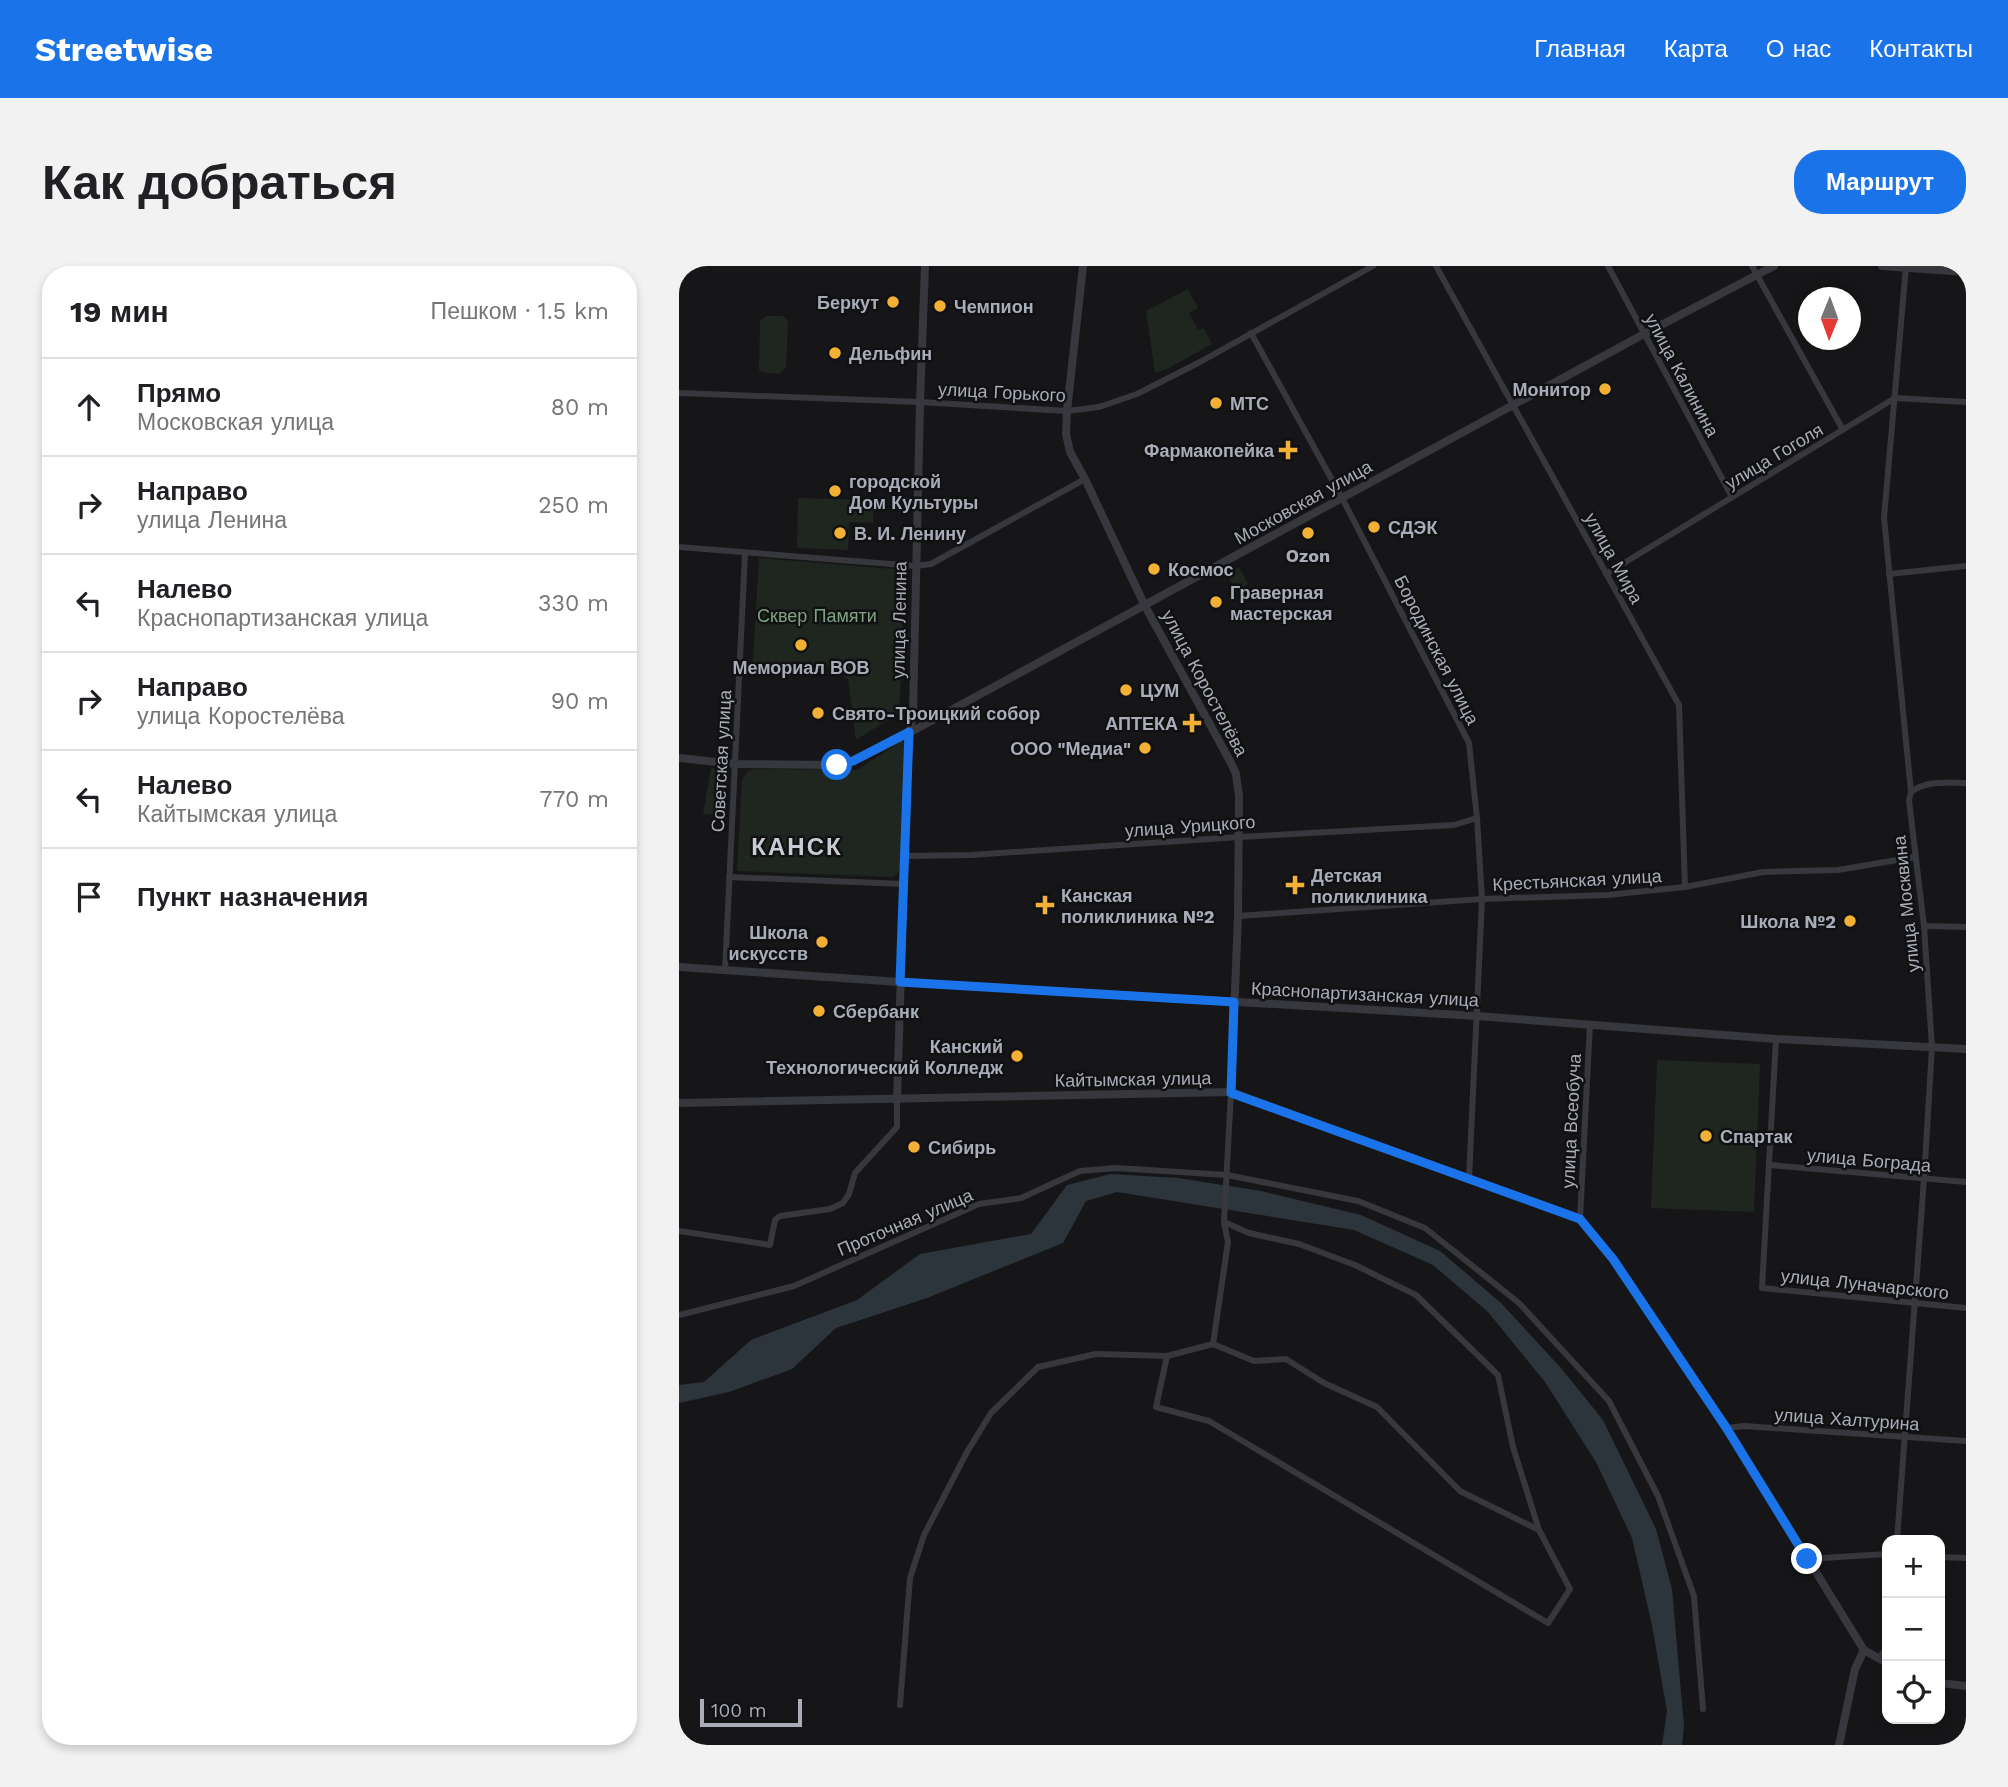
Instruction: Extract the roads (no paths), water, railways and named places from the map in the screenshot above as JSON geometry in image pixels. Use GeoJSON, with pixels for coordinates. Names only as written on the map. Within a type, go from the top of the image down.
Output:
{"type":"FeatureCollection","features":[{"type":"Feature","properties":{"kind":"street","name":"улица Ленина"},"geometry":{"type":"LineString","coordinates":[[897,1100],[925,266]]}},
{"type":"Feature","properties":{"kind":"street","name":"улица Коростелёва"},"geometry":{"type":"LineString","coordinates":[[1083,266],[1067,411],[1066,434],[1070,452],[1145,606],[1236,774],[1239,796],[1238,916],[1224,1222],[1228,1242],[1213,1344]]}},
{"type":"Feature","properties":{"kind":"street","name":"улица Горького"},"geometry":{"type":"LineString","coordinates":[[679,393],[920,401],[1067,411],[1099,407],[1137,394],[1373,266]]}},
{"type":"Feature","properties":{"kind":"street","name":"улица Мира"},"geometry":{"type":"LineString","coordinates":[[1436,266],[1679,705],[1685,887]]}},
{"type":"Feature","properties":{"kind":"street","name":"улица Калинина"},"geometry":{"type":"LineString","coordinates":[[1608,266],[1732,497]]}},
{"type":"Feature","properties":{"kind":"street"},"geometry":{"type":"LineString","coordinates":[[1752,266],[1843,430]]}},
{"type":"Feature","properties":{"kind":"street","name":"Московская улица"},"geometry":{"type":"LineString","coordinates":[[679,758],[735,764],[837,765],[853,761],[1774,266]]}},
{"type":"Feature","properties":{"kind":"street"},"geometry":{"type":"LineString","coordinates":[[1882,266],[1966,272]]}},
{"type":"Feature","properties":{"kind":"street","name":"улица Москвина"},"geometry":{"type":"LineString","coordinates":[[1896,1535],[1932,1047],[1924,926],[1909,800],[1884,518],[1906,267]]}},
{"type":"Feature","properties":{"kind":"street","name":"Бородинская улица"},"geometry":{"type":"LineString","coordinates":[[1251,333],[1342,498],[1469,743],[1482,899],[1469,1179]]}},
{"type":"Feature","properties":{"kind":"street"},"geometry":{"type":"LineString","coordinates":[[1895,398],[1966,401]]}},
{"type":"Feature","properties":{"kind":"street","name":"улица Гоголя"},"geometry":{"type":"LineString","coordinates":[[1607,574],[1895,398]]}},
{"type":"Feature","properties":{"kind":"street"},"geometry":{"type":"LineString","coordinates":[[679,547],[916,566],[932,564],[1085,479]]}},
{"type":"Feature","properties":{"kind":"street","name":"Советская улица"},"geometry":{"type":"LineString","coordinates":[[725,971],[745,552]]}},
{"type":"Feature","properties":{"kind":"street"},"geometry":{"type":"LineString","coordinates":[[1889,574],[1966,566]]}},
{"type":"Feature","properties":{"kind":"street"},"geometry":{"type":"LineString","coordinates":[[1910,792],[1927,783],[1966,783]]}},
{"type":"Feature","properties":{"kind":"street","name":"улица Урицкого"},"geometry":{"type":"LineString","coordinates":[[905,856],[971,855],[1454,825],[1477,818]]}},
{"type":"Feature","properties":{"kind":"street","name":"Крестьянская улица"},"geometry":{"type":"LineString","coordinates":[[1238,916],[1482,899],[1607,895],[1685,887],[1763,872],[1838,870],[1915,857]]}},
{"type":"Feature","properties":{"kind":"street"},"geometry":{"type":"LineString","coordinates":[[729,877],[904,884]]}},
{"type":"Feature","properties":{"kind":"street"},"geometry":{"type":"LineString","coordinates":[[1924,926],[1966,926]]}},
{"type":"Feature","properties":{"kind":"street","name":"Краснопартизанская улица"},"geometry":{"type":"LineString","coordinates":[[679,967],[1477,1016],[1776,1039],[1966,1049]]}},
{"type":"Feature","properties":{"kind":"street","name":"улица Всеобуча"},"geometry":{"type":"LineString","coordinates":[[1580,1219],[1590,1024]]}},
{"type":"Feature","properties":{"kind":"street"},"geometry":{"type":"LineString","coordinates":[[1770,1166],[1776,1039]]}},
{"type":"Feature","properties":{"kind":"street","name":"Кайтымская улица"},"geometry":{"type":"LineString","coordinates":[[679,1103],[1231,1093],[1580,1219]]}},
{"type":"Feature","properties":{"kind":"street"},"geometry":{"type":"LineString","coordinates":[[679,1231],[770,1245],[775,1220],[780,1216],[837,1207],[847,1199],[855,1173],[897,1128],[897,1100]]}},
{"type":"Feature","properties":{"kind":"street","name":"улица Бограда"},"geometry":{"type":"LineString","coordinates":[[1770,1166],[1966,1182]]}},
{"type":"Feature","properties":{"kind":"street","name":"улица Луначарского"},"geometry":{"type":"LineString","coordinates":[[1770,1166],[1762,1288],[1966,1308]]}},
{"type":"Feature","properties":{"kind":"street","name":"Проточная улица"},"geometry":{"type":"LineString","coordinates":[[679,1315],[794,1286],[979,1204],[1021,1198],[1080,1171],[1116,1168],[1227,1175],[1358,1201],[1425,1227],[1519,1303],[1609,1401],[1658,1496],[1694,1596],[1703,1709]]}},
{"type":"Feature","properties":{"kind":"street"},"geometry":{"type":"LineString","coordinates":[[1580,1219],[1613,1259],[1727,1429],[1864,1650],[1882,1661]]}},
{"type":"Feature","properties":{"kind":"street"},"geometry":{"type":"LineString","coordinates":[[1167,1356],[1156,1408],[1209,1421],[1548,1623],[1570,1589],[1539,1530],[1513,1447],[1498,1375],[1416,1295],[1355,1265],[1299,1244],[1249,1233],[1224,1222]]}},
{"type":"Feature","properties":{"kind":"street"},"geometry":{"type":"LineString","coordinates":[[900,1705],[910,1578],[924,1535],[967,1452],[991,1413],[1038,1367],[1096,1354],[1167,1356],[1213,1344],[1254,1361],[1286,1359],[1324,1383],[1377,1407],[1460,1491],[1539,1530]]}},
{"type":"Feature","properties":{"kind":"street","name":"улица Халтурина"},"geometry":{"type":"LineString","coordinates":[[1727,1429],[1744,1426],[1966,1441]]}},
{"type":"Feature","properties":{"kind":"street"},"geometry":{"type":"LineString","coordinates":[[1807,1559],[1882,1554]]}},
{"type":"Feature","properties":{"kind":"street"},"geometry":{"type":"LineString","coordinates":[[1945,1556],[1966,1558]]}},
{"type":"Feature","properties":{"kind":"street"},"geometry":{"type":"LineString","coordinates":[[1839,1745],[1855,1668],[1864,1650]]}},
{"type":"Feature","properties":{"kind":"street"},"geometry":{"type":"LineString","coordinates":[[1878,1659],[1882,1654]]}},
{"type":"Feature","properties":{"kind":"street"},"geometry":{"type":"LineString","coordinates":[[1945,1684],[1966,1686]]}},
{"type":"Feature","properties":{"kind":"place","name":"Беркут"},"geometry":{"type":"Point","coordinates":[893,302]}},
{"type":"Feature","properties":{"kind":"place","name":"Чемпион"},"geometry":{"type":"Point","coordinates":[940,306]}},
{"type":"Feature","properties":{"kind":"place","name":"Дельфин"},"geometry":{"type":"Point","coordinates":[835,353]}},
{"type":"Feature","properties":{"kind":"place","name":"Монитор"},"geometry":{"type":"Point","coordinates":[1605,389]}},
{"type":"Feature","properties":{"kind":"place","name":"МТС"},"geometry":{"type":"Point","coordinates":[1216,403]}},
{"type":"Feature","properties":{"kind":"place","name":"Фармакопейка"},"geometry":{"type":"Point","coordinates":[1288,450]}},
{"type":"Feature","properties":{"kind":"place","name":"городской Дом Культуры"},"geometry":{"type":"Point","coordinates":[835,491]}},
{"type":"Feature","properties":{"kind":"place","name":"СДЭК"},"geometry":{"type":"Point","coordinates":[1374,527]}},
{"type":"Feature","properties":{"kind":"place","name":"В. И. Ленину"},"geometry":{"type":"Point","coordinates":[840,533]}},
{"type":"Feature","properties":{"kind":"place","name":"Ozon"},"geometry":{"type":"Point","coordinates":[1308,533]}},
{"type":"Feature","properties":{"kind":"place","name":"Космос"},"geometry":{"type":"Point","coordinates":[1154,569]}},
{"type":"Feature","properties":{"kind":"place","name":"Граверная мастерская"},"geometry":{"type":"Point","coordinates":[1216,602]}},
{"type":"Feature","properties":{"kind":"place","name":"Мемориал ВОВ"},"geometry":{"type":"Point","coordinates":[801,645]}},
{"type":"Feature","properties":{"kind":"place","name":"ЦУМ"},"geometry":{"type":"Point","coordinates":[1126,690]}},
{"type":"Feature","properties":{"kind":"place","name":"Свято-Троицкий собор"},"geometry":{"type":"Point","coordinates":[818,713]}},
{"type":"Feature","properties":{"kind":"place","name":"АПТЕКА"},"geometry":{"type":"Point","coordinates":[1192,723]}},
{"type":"Feature","properties":{"kind":"place","name":"ООО \"Медиа\""},"geometry":{"type":"Point","coordinates":[1145,748]}},
{"type":"Feature","properties":{"kind":"place","name":"Детская поликлиника"},"geometry":{"type":"Point","coordinates":[1295,885]}},
{"type":"Feature","properties":{"kind":"place","name":"Канская поликлиника №2"},"geometry":{"type":"Point","coordinates":[1045,905]}},
{"type":"Feature","properties":{"kind":"place","name":"Школа №2"},"geometry":{"type":"Point","coordinates":[1850,921]}},
{"type":"Feature","properties":{"kind":"place","name":"Школа искусств"},"geometry":{"type":"Point","coordinates":[822,942]}},
{"type":"Feature","properties":{"kind":"place","name":"Сбербанк"},"geometry":{"type":"Point","coordinates":[819,1011]}},
{"type":"Feature","properties":{"kind":"place","name":"Канский Технологический Колледж"},"geometry":{"type":"Point","coordinates":[1017,1056]}},
{"type":"Feature","properties":{"kind":"place","name":"Спартак"},"geometry":{"type":"Point","coordinates":[1706,1136]}},
{"type":"Feature","properties":{"kind":"place","name":"Сибирь"},"geometry":{"type":"Point","coordinates":[914,1147]}},
{"type":"Feature","properties":{"kind":"district","name":"КАНСК"},"geometry":{"type":"Point","coordinates":[797,847]}},
{"type":"Feature","properties":{"kind":"park label","name":"Сквер Памяти"},"geometry":{"type":"Point","coordinates":[817,615]}}]}
